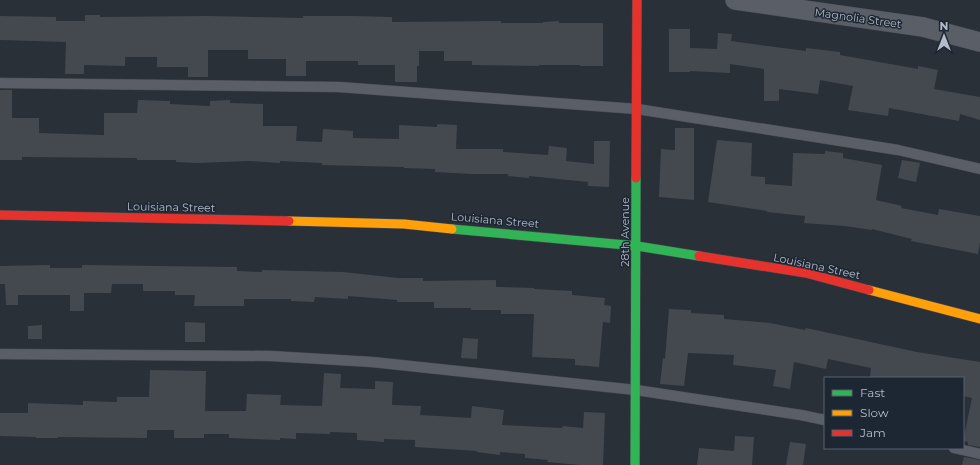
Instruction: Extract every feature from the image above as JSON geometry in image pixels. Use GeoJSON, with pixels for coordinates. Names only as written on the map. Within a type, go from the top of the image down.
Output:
{"type":"FeatureCollection","features":[{"type":"Feature","properties":{"kind":"street","name":"28th Avenue"},"geometry":{"type":"LineString","coordinates":[[636,465],[637,0]]}},
{"type":"Feature","properties":{"kind":"street","name":"Magnolia Street"},"geometry":{"type":"LineString","coordinates":[[735,0],[924,27],[980,42]]}},
{"type":"Feature","properties":{"kind":"street","name":"Louisiana Street"},"geometry":{"type":"LineString","coordinates":[[0,215],[404,224],[637,246],[806,273],[980,319]]}},
{"type":"Feature","properties":{"kind":"lane"},"geometry":{"type":"LineString","coordinates":[[0,82],[339,87],[637,109],[898,150],[980,169]]}},
{"type":"Feature","properties":{"kind":"lane"},"geometry":{"type":"LineString","coordinates":[[0,354],[279,357],[372,362],[636,390],[824,420]]}},
{"type":"Feature","properties":{"kind":"lane"},"geometry":{"type":"LineString","coordinates":[[958,449],[980,454]]}},
{"type":"Feature","properties":{"kind":"building"},"geometry":{"type":"Polygon","coordinates":[[[85,15],[100,15],[100,17],[208,16],[303,18],[303,16],[354,16],[392,17],[392,22],[501,21],[501,23],[543,23],[559,21],[559,23],[603,23],[603,66],[472,65],[472,61],[444,61],[444,51],[419,51],[417,82],[395,82],[395,65],[358,65],[358,61],[306,61],[306,76],[286,76],[286,59],[248,59],[248,50],[208,50],[208,77],[188,77],[188,67],[157,67],[157,57],[125,57],[125,66],[84,65],[84,74],[65,74],[66,42],[0,40],[0,16],[56,17],[56,21],[85,21],[85,15]]]}},
{"type":"Feature","properties":{"kind":"building"},"geometry":{"type":"Polygon","coordinates":[[[669,29],[690,29],[690,48],[717,49],[718,33],[732,34],[731,41],[806,51],[806,48],[840,52],[840,55],[918,69],[918,66],[938,70],[934,89],[980,97],[980,120],[960,114],[959,121],[889,108],[888,116],[848,110],[853,86],[820,80],[818,94],[779,89],[779,101],[764,101],[764,69],[730,64],[730,73],[690,71],[669,72],[669,29]]]}},
{"type":"Feature","properties":{"kind":"building"},"geometry":{"type":"Polygon","coordinates":[[[0,90],[12,90],[12,118],[39,118],[39,133],[104,135],[104,113],[137,113],[138,100],[170,101],[170,104],[210,106],[210,101],[230,100],[230,103],[263,104],[263,126],[297,126],[296,141],[322,142],[323,129],[353,131],[353,138],[399,139],[399,125],[437,127],[437,124],[457,125],[456,149],[503,149],[503,152],[548,155],[549,146],[567,148],[566,161],[594,164],[594,141],[610,141],[609,187],[588,186],[588,182],[529,176],[529,178],[508,176],[508,174],[435,172],[435,169],[322,165],[322,163],[280,161],[280,163],[249,161],[197,163],[176,162],[176,160],[137,160],[137,158],[22,157],[22,160],[0,160],[0,90]]]}},
{"type":"Feature","properties":{"kind":"building"},"geometry":{"type":"Polygon","coordinates":[[[675,128],[694,128],[694,200],[659,197],[661,149],[675,150],[675,128]]]}},
{"type":"Feature","properties":{"kind":"building"},"geometry":{"type":"Polygon","coordinates":[[[717,140],[752,143],[751,176],[765,177],[765,184],[792,186],[793,153],[825,154],[825,151],[843,153],[843,158],[882,165],[876,200],[902,206],[901,208],[938,215],[939,209],[980,216],[980,242],[978,254],[911,241],[912,239],[872,229],[804,223],[805,216],[767,212],[708,202],[717,140]]]}},
{"type":"Feature","properties":{"kind":"building"},"geometry":{"type":"Polygon","coordinates":[[[902,160],[920,163],[916,182],[898,178],[902,160]]]}},
{"type":"Feature","properties":{"kind":"building"},"geometry":{"type":"Polygon","coordinates":[[[50,265],[50,268],[82,268],[82,265],[237,267],[237,271],[262,272],[262,270],[343,272],[398,278],[423,278],[423,281],[496,280],[496,287],[572,291],[572,295],[605,298],[604,305],[611,306],[610,323],[603,322],[599,367],[575,365],[575,359],[532,357],[534,314],[501,314],[501,310],[471,310],[471,308],[434,308],[434,302],[397,302],[397,300],[348,296],[348,299],[315,297],[314,302],[291,301],[291,299],[244,299],[244,306],[194,306],[195,295],[175,295],[175,291],[143,291],[143,284],[112,284],[111,293],[84,293],[84,311],[70,311],[70,295],[18,295],[18,305],[6,305],[5,284],[0,284],[0,266],[50,265]]]}},
{"type":"Feature","properties":{"kind":"building"},"geometry":{"type":"Polygon","coordinates":[[[669,309],[691,310],[691,313],[724,315],[724,319],[770,323],[805,330],[806,328],[917,352],[980,362],[980,447],[968,445],[968,442],[964,441],[972,398],[964,396],[964,377],[870,377],[871,368],[828,359],[826,369],[794,362],[790,389],[773,386],[776,370],[733,365],[734,355],[688,353],[684,386],[660,384],[663,358],[665,359],[669,309]]]}},
{"type":"Feature","properties":{"kind":"building"},"geometry":{"type":"Polygon","coordinates":[[[185,322],[205,323],[205,342],[185,342],[185,322]]]}},
{"type":"Feature","properties":{"kind":"building"},"geometry":{"type":"Polygon","coordinates":[[[42,325],[42,339],[28,339],[28,326],[42,325]]]}},
{"type":"Feature","properties":{"kind":"building"},"geometry":{"type":"Polygon","coordinates":[[[463,338],[478,339],[477,359],[461,358],[463,338]]]}},
{"type":"Feature","properties":{"kind":"building"},"geometry":{"type":"Polygon","coordinates":[[[150,370],[206,371],[205,411],[246,411],[247,394],[281,395],[280,405],[322,406],[324,373],[341,374],[340,388],[375,389],[375,381],[393,382],[392,405],[421,406],[420,415],[471,418],[472,406],[504,410],[502,425],[562,428],[563,426],[583,428],[584,412],[605,413],[603,465],[580,465],[547,462],[548,460],[525,458],[525,454],[500,452],[500,455],[477,451],[415,447],[415,440],[384,439],[384,442],[357,440],[357,433],[296,433],[296,439],[280,438],[280,440],[229,438],[229,434],[204,434],[204,438],[174,438],[174,430],[147,430],[147,438],[36,438],[0,436],[0,413],[28,413],[28,403],[83,405],[83,401],[117,402],[117,397],[149,397],[150,370]]]}},
{"type":"Feature","properties":{"kind":"building"},"geometry":{"type":"Polygon","coordinates":[[[735,436],[754,437],[752,465],[697,465],[699,448],[734,451],[735,436]]]}},
{"type":"Feature","properties":{"kind":"building"},"geometry":{"type":"Polygon","coordinates":[[[790,442],[806,444],[803,465],[786,465],[790,442]]]}},
{"type":"Feature","properties":{"kind":"building"},"geometry":{"type":"Polygon","coordinates":[[[964,457],[980,460],[980,465],[962,465],[964,457]]]}},
{"type":"Feature","properties":{"kind":"traffic: fast"},"geometry":{"type":"LineString","coordinates":[[635,465],[636,178]]}},
{"type":"Feature","properties":{"kind":"traffic: fast"},"geometry":{"type":"LineString","coordinates":[[452,229],[637,246],[699,256]]}},
{"type":"Feature","properties":{"kind":"traffic: slow"},"geometry":{"type":"LineString","coordinates":[[289,221],[404,224],[452,229]]}},
{"type":"Feature","properties":{"kind":"traffic: slow"},"geometry":{"type":"LineString","coordinates":[[869,290],[980,319]]}},
{"type":"Feature","properties":{"kind":"traffic: jam"},"geometry":{"type":"LineString","coordinates":[[636,178],[637,0]]}},
{"type":"Feature","properties":{"kind":"traffic: jam"},"geometry":{"type":"LineString","coordinates":[[0,215],[289,221]]}},
{"type":"Feature","properties":{"kind":"traffic: jam"},"geometry":{"type":"LineString","coordinates":[[699,256],[806,273],[869,290]]}}]}
